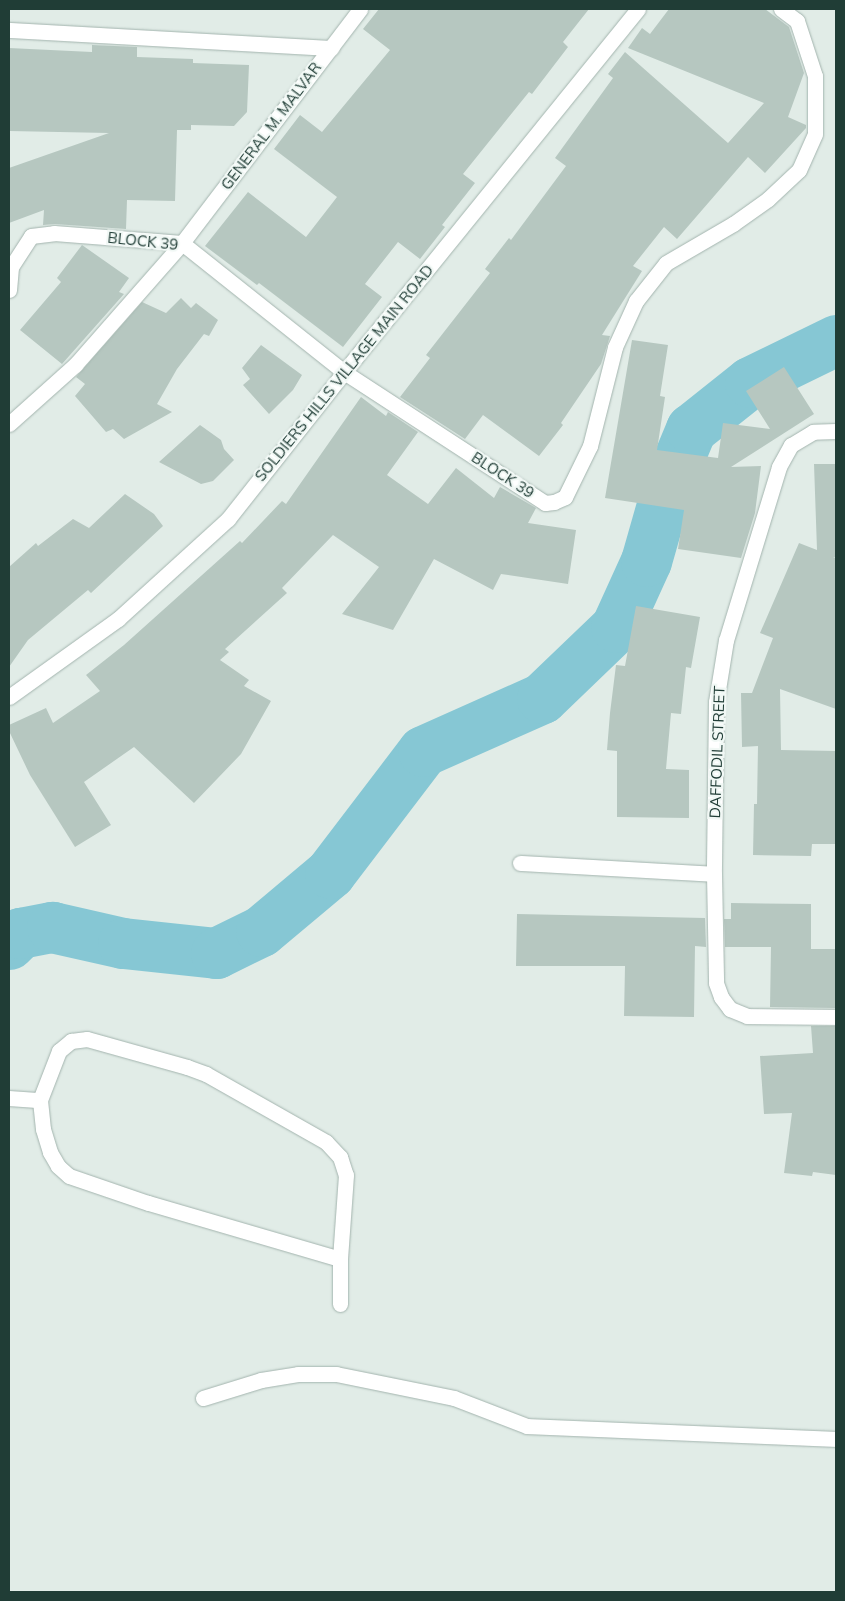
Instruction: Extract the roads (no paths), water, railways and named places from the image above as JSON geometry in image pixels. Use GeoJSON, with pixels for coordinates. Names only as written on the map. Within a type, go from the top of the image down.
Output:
{"type":"FeatureCollection","features":[{"type":"Feature","properties":{"kind":"street","name":"GENERAL M. MALVAR"},"geometry":{"type":"LineString","coordinates":[[9,424],[75,365],[182,243],[360,9]]}},
{"type":"Feature","properties":{"kind":"street","name":"SOLDIERS HILLS VILLAGE MAIN ROAD"},"geometry":{"type":"LineString","coordinates":[[9,697],[118,619],[228,519],[344,372],[638,9]]}},
{"type":"Feature","properties":{"kind":"street","name":"BLOCK 39"},"geometry":{"type":"LineString","coordinates":[[9,290],[11,267],[31,236],[54,232],[182,243],[344,372],[545,503],[554,502],[565,497],[590,446],[614,347],[636,301],[666,264],[733,224],[768,199],[799,170],[815,134],[815,76],[797,21],[781,9]]}},
{"type":"Feature","properties":{"kind":"street"},"geometry":{"type":"LineString","coordinates":[[9,30],[331,48]]}},
{"type":"Feature","properties":{"kind":"street","name":"DAFFODIL STREET"},"geometry":{"type":"LineString","coordinates":[[836,430],[813,432],[791,445],[778,467],[726,640],[716,702],[714,874],[716,983],[720,997],[730,1009],[747,1016],[836,1017]]}},
{"type":"Feature","properties":{"kind":"street"},"geometry":{"type":"LineString","coordinates":[[520,863],[714,874]]}},
{"type":"Feature","properties":{"kind":"street"},"geometry":{"type":"LineString","coordinates":[[340,1259],[148,1203],[69,1176],[58,1166],[50,1152],[43,1130],[40,1100],[59,1051],[71,1041],[87,1039],[187,1067],[206,1074],[326,1142],[340,1157],[346,1175],[340,1259],[340,1304]]}},
{"type":"Feature","properties":{"kind":"street"},"geometry":{"type":"LineString","coordinates":[[9,1098],[40,1100]]}},
{"type":"Feature","properties":{"kind":"street"},"geometry":{"type":"LineString","coordinates":[[204,1398],[262,1380],[298,1374],[336,1374],[454,1398],[527,1426],[836,1439]]}},
{"type":"Feature","properties":{"kind":"waterway"},"geometry":{"type":"LineString","coordinates":[[9,944],[20,933],[52,927],[123,943],[216,953],[261,931],[330,873],[423,751],[542,698],[616,627],[646,561],[668,484],[691,429],[750,382],[836,340]]}}]}
